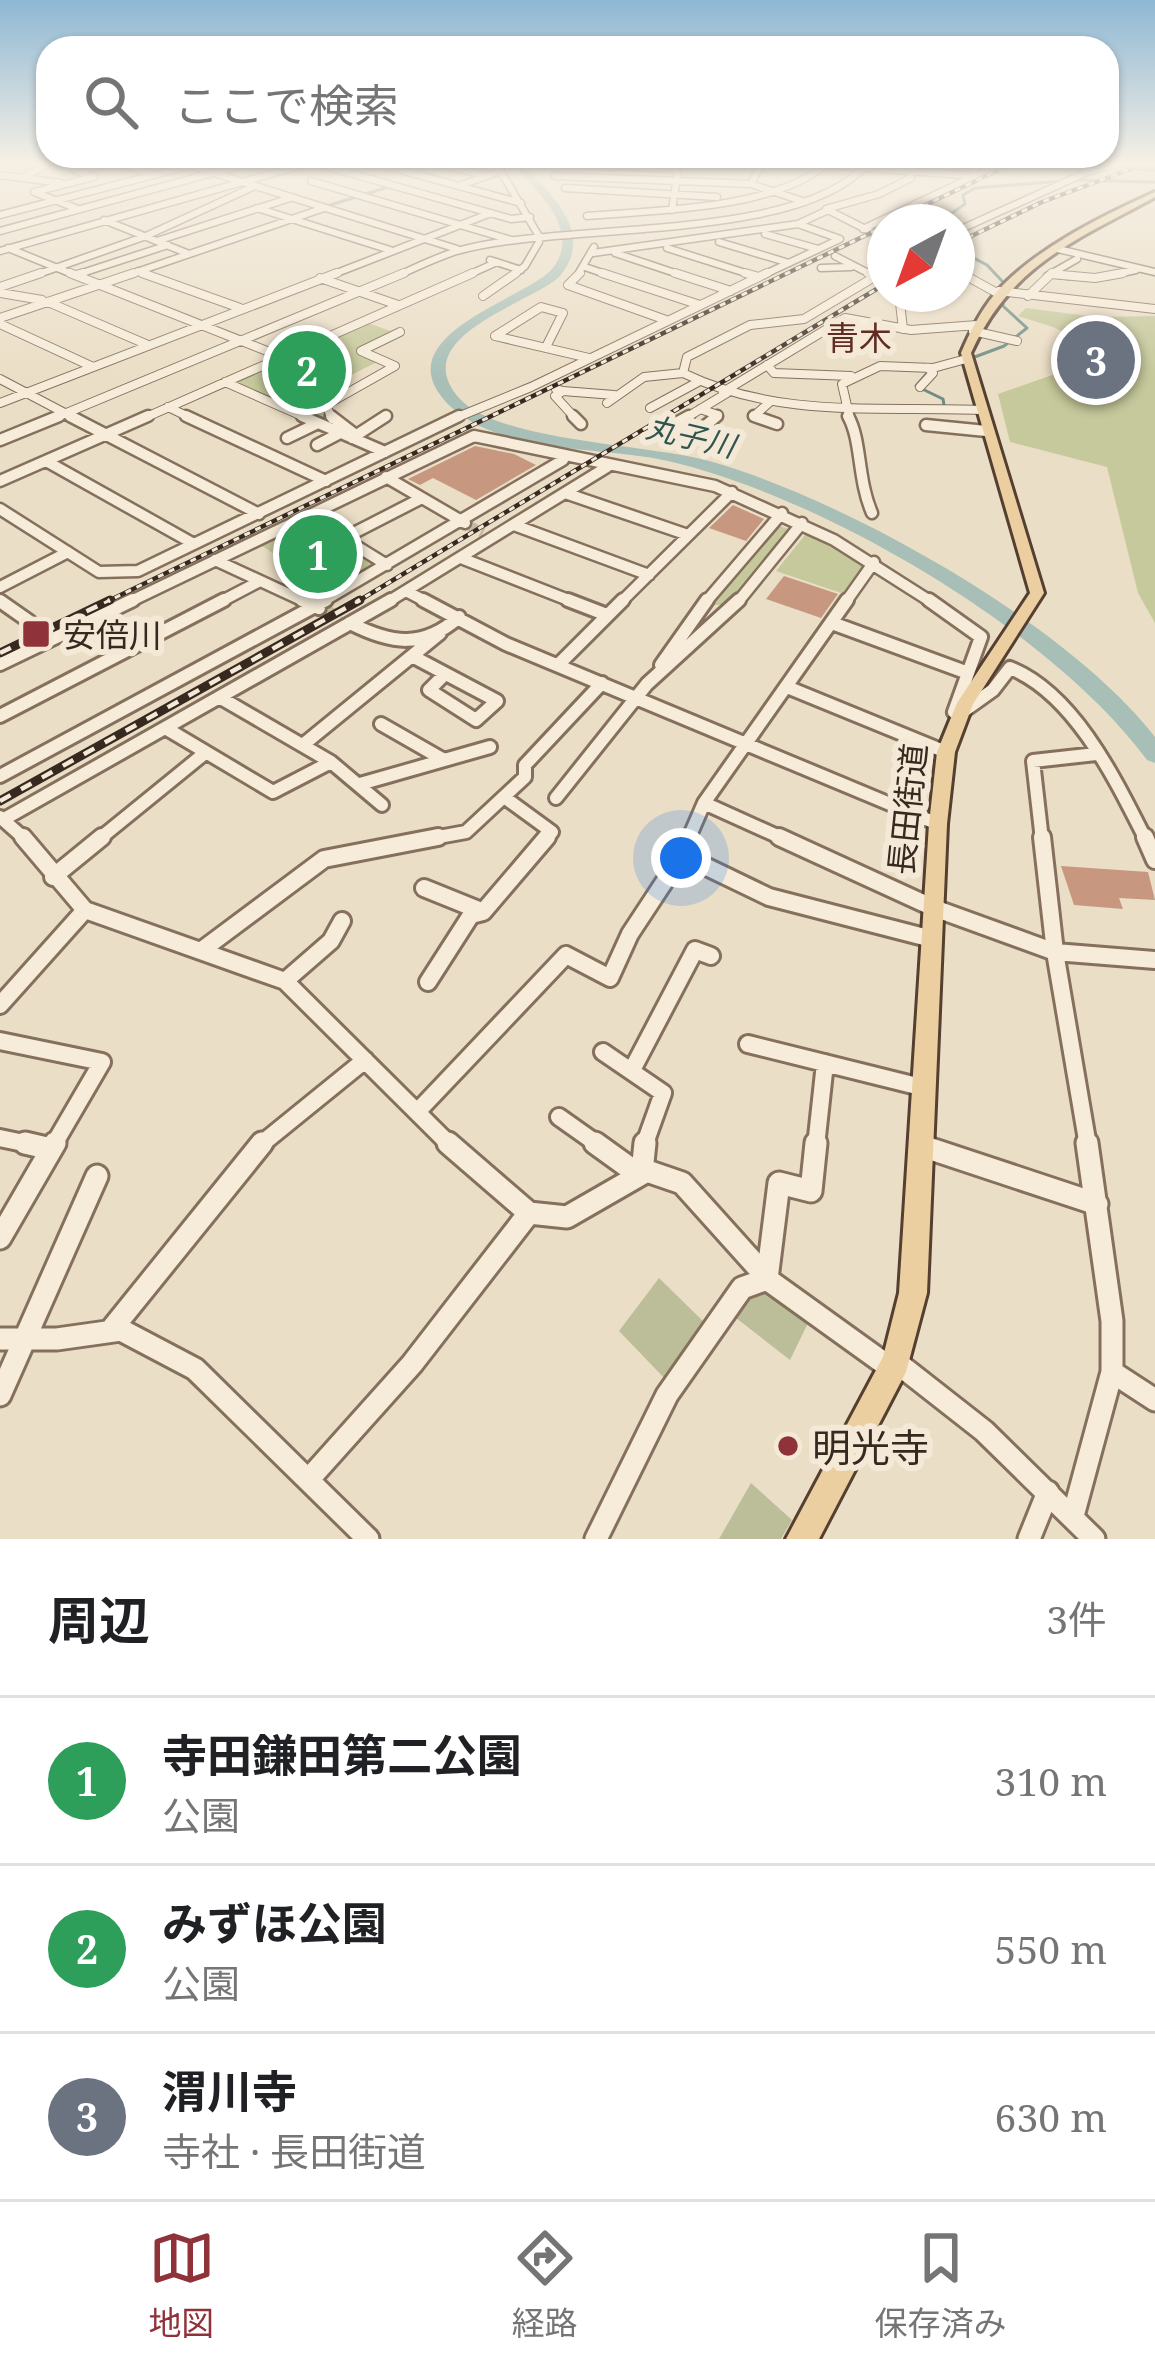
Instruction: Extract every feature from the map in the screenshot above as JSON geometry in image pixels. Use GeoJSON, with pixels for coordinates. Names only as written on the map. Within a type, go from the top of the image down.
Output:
{"type":"FeatureCollection","features":[{"type":"Feature","properties":{"kind":"main road"},"geometry":{"type":"LineString","coordinates":[[966,359],[975,328],[1013,276],[1083,235]]}},
{"type":"Feature","properties":{"kind":"main road","name":"長田街道"},"geometry":{"type":"LineString","coordinates":[[802,1539],[894,1365],[913,1293],[938,824],[946,752],[958,716],[1028,610],[1037,586],[966,359]]}},
{"type":"Feature","properties":{"kind":"street"},"geometry":{"type":"LineString","coordinates":[[3,248],[51,235]]}},
{"type":"Feature","properties":{"kind":"street"},"geometry":{"type":"LineString","coordinates":[[143,235],[189,254]]}},
{"type":"Feature","properties":{"kind":"street"},"geometry":{"type":"LineString","coordinates":[[158,241],[177,235]]}},
{"type":"Feature","properties":{"kind":"street"},"geometry":{"type":"LineString","coordinates":[[0,321],[245,235]]}},
{"type":"Feature","properties":{"kind":"street"},"geometry":{"type":"LineString","coordinates":[[342,235],[390,250]]}},
{"type":"Feature","properties":{"kind":"street"},"geometry":{"type":"LineString","coordinates":[[412,235],[521,270]]}},
{"type":"Feature","properties":{"kind":"street"},"geometry":{"type":"LineString","coordinates":[[0,403],[431,235]]}},
{"type":"Feature","properties":{"kind":"street"},"geometry":{"type":"LineString","coordinates":[[493,235],[539,239]]}},
{"type":"Feature","properties":{"kind":"street"},"geometry":{"type":"LineString","coordinates":[[537,235],[539,239]]}},
{"type":"Feature","properties":{"kind":"street"},"geometry":{"type":"LineString","coordinates":[[0,440],[459,250],[585,235]]}},
{"type":"Feature","properties":{"kind":"street"},"geometry":{"type":"LineString","coordinates":[[592,235],[592,253],[568,285],[666,320]]}},
{"type":"Feature","properties":{"kind":"street"},"geometry":{"type":"LineString","coordinates":[[703,235],[789,263]]}},
{"type":"Feature","properties":{"kind":"street"},"geometry":{"type":"LineString","coordinates":[[592,253],[745,235]]}},
{"type":"Feature","properties":{"kind":"street"},"geometry":{"type":"LineString","coordinates":[[767,235],[818,249]]}},
{"type":"Feature","properties":{"kind":"street"},"geometry":{"type":"LineString","coordinates":[[551,387],[589,358],[839,237],[832,235]]}},
{"type":"Feature","properties":{"kind":"street"},"geometry":{"type":"LineString","coordinates":[[0,290],[146,236]]}},
{"type":"Feature","properties":{"kind":"street"},"geometry":{"type":"LineString","coordinates":[[483,296],[521,270],[539,239]]}},
{"type":"Feature","properties":{"kind":"street"},"geometry":{"type":"LineString","coordinates":[[76,275],[168,245]]}},
{"type":"Feature","properties":{"kind":"street"},"geometry":{"type":"LineString","coordinates":[[658,245],[759,277]]}},
{"type":"Feature","properties":{"kind":"street"},"geometry":{"type":"LineString","coordinates":[[3,248],[282,357]]}},
{"type":"Feature","properties":{"kind":"street"},"geometry":{"type":"LineString","coordinates":[[1058,249],[1155,272]]}},
{"type":"Feature","properties":{"kind":"street"},"geometry":{"type":"LineString","coordinates":[[610,251],[731,291]]}},
{"type":"Feature","properties":{"kind":"street"},"geometry":{"type":"LineString","coordinates":[[835,256],[867,273]]}},
{"type":"Feature","properties":{"kind":"street"},"geometry":{"type":"LineString","coordinates":[[1028,296],[1051,274],[1077,259]]}},
{"type":"Feature","properties":{"kind":"street"},"geometry":{"type":"LineString","coordinates":[[0,481],[497,262]]}},
{"type":"Feature","properties":{"kind":"street"},"geometry":{"type":"LineString","coordinates":[[585,267],[700,305]]}},
{"type":"Feature","properties":{"kind":"street"},"geometry":{"type":"LineString","coordinates":[[821,268],[851,267]]}},
{"type":"Feature","properties":{"kind":"street"},"geometry":{"type":"LineString","coordinates":[[1051,274],[1095,278],[1141,268]]}},
{"type":"Feature","properties":{"kind":"street"},"geometry":{"type":"LineString","coordinates":[[138,271],[241,308]]}},
{"type":"Feature","properties":{"kind":"street"},"geometry":{"type":"LineString","coordinates":[[320,278],[398,305]]}},
{"type":"Feature","properties":{"kind":"street"},"geometry":{"type":"LineString","coordinates":[[975,279],[998,292],[1155,309]]}},
{"type":"Feature","properties":{"kind":"street"},"geometry":{"type":"LineString","coordinates":[[683,374],[687,357],[750,326],[812,314],[867,281]]}},
{"type":"Feature","properties":{"kind":"street"},"geometry":{"type":"LineString","coordinates":[[148,304],[188,289]]}},
{"type":"Feature","properties":{"kind":"street"},"geometry":{"type":"LineString","coordinates":[[0,290],[48,302],[148,345]]}},
{"type":"Feature","properties":{"kind":"street"},"geometry":{"type":"LineString","coordinates":[[565,300],[585,292]]}},
{"type":"Feature","properties":{"kind":"street"},"geometry":{"type":"LineString","coordinates":[[546,347],[563,314],[541,307],[495,336],[589,358]]}},
{"type":"Feature","properties":{"kind":"street"},"geometry":{"type":"LineString","coordinates":[[901,312],[903,328]]}},
{"type":"Feature","properties":{"kind":"street"},"geometry":{"type":"LineString","coordinates":[[812,314],[838,322]]}},
{"type":"Feature","properties":{"kind":"street"},"geometry":{"type":"LineString","coordinates":[[719,436],[677,422],[838,322],[855,319],[903,328],[975,328],[1013,340]]}},
{"type":"Feature","properties":{"kind":"street"},"geometry":{"type":"LineString","coordinates":[[354,437],[332,419],[326,405],[395,366],[361,351],[400,332],[366,320]]}},
{"type":"Feature","properties":{"kind":"street"},"geometry":{"type":"LineString","coordinates":[[0,321],[93,367]]}},
{"type":"Feature","properties":{"kind":"street"},"geometry":{"type":"LineString","coordinates":[[767,365],[774,373],[851,376],[880,366],[928,368],[966,359]]}},
{"type":"Feature","properties":{"kind":"street"},"geometry":{"type":"LineString","coordinates":[[920,387],[934,374],[928,368]]}},
{"type":"Feature","properties":{"kind":"street"},"geometry":{"type":"LineString","coordinates":[[0,509],[99,572],[138,571],[485,399],[551,387],[610,399],[644,377],[683,374],[725,392],[845,410],[910,406],[980,410]]}},
{"type":"Feature","properties":{"kind":"street"},"geometry":{"type":"LineString","coordinates":[[851,376],[839,391],[858,433],[855,452],[872,513]]}},
{"type":"Feature","properties":{"kind":"street"},"geometry":{"type":"LineString","coordinates":[[0,379],[259,514]]}},
{"type":"Feature","properties":{"kind":"street"},"geometry":{"type":"LineString","coordinates":[[225,382],[385,452]]}},
{"type":"Feature","properties":{"kind":"street"},"geometry":{"type":"LineString","coordinates":[[650,409],[698,382]]}},
{"type":"Feature","properties":{"kind":"street"},"geometry":{"type":"LineString","coordinates":[[551,387],[581,424]]}},
{"type":"Feature","properties":{"kind":"street"},"geometry":{"type":"LineString","coordinates":[[771,401],[754,416],[777,424]]}},
{"type":"Feature","properties":{"kind":"street"},"geometry":{"type":"LineString","coordinates":[[168,407],[326,481]]}},
{"type":"Feature","properties":{"kind":"street"},"geometry":{"type":"LineString","coordinates":[[700,409],[718,416],[700,430]]}},
{"type":"Feature","properties":{"kind":"street"},"geometry":{"type":"LineString","coordinates":[[354,437],[381,423],[386,415]]}},
{"type":"Feature","properties":{"kind":"street"},"geometry":{"type":"LineString","coordinates":[[287,438],[318,423]]}},
{"type":"Feature","properties":{"kind":"street"},"geometry":{"type":"LineString","coordinates":[[926,425],[986,430]]}},
{"type":"Feature","properties":{"kind":"street"},"geometry":{"type":"LineString","coordinates":[[316,445],[340,433]]}},
{"type":"Feature","properties":{"kind":"street"},"geometry":{"type":"LineString","coordinates":[[0,664],[474,436],[562,460],[680,476],[732,492],[874,562],[981,637],[982,647],[952,707],[958,716],[985,697],[1010,668],[1020,668],[1058,704],[1096,754],[1131,808],[1155,860]]}},
{"type":"Feature","properties":{"kind":"street"},"geometry":{"type":"LineString","coordinates":[[0,776],[319,607],[465,523],[562,460]]}},
{"type":"Feature","properties":{"kind":"street"},"geometry":{"type":"LineString","coordinates":[[46,461],[194,544]]}},
{"type":"Feature","properties":{"kind":"street"},"geometry":{"type":"LineString","coordinates":[[607,467],[514,525],[487,536],[406,591],[4,820],[85,910],[285,980],[416,1112],[529,1213],[567,1217],[640,1173],[660,1172],[693,1190],[767,1279],[984,1432],[1094,1539]]}},
{"type":"Feature","properties":{"kind":"street"},"geometry":{"type":"LineString","coordinates":[[386,477],[465,523]]}},
{"type":"Feature","properties":{"kind":"street"},"geometry":{"type":"LineString","coordinates":[[559,664],[732,492]]}},
{"type":"Feature","properties":{"kind":"street"},"geometry":{"type":"LineString","coordinates":[[566,493],[688,535]]}},
{"type":"Feature","properties":{"kind":"street"},"geometry":{"type":"LineString","coordinates":[[344,538],[422,498]]}},
{"type":"Feature","properties":{"kind":"street"},"geometry":{"type":"LineString","coordinates":[[556,798],[638,697],[708,598],[782,513]]}},
{"type":"Feature","properties":{"kind":"street"},"geometry":{"type":"LineString","coordinates":[[308,516],[387,565]]}},
{"type":"Feature","properties":{"kind":"street"},"geometry":{"type":"LineString","coordinates":[[647,684],[731,610],[802,523]]}},
{"type":"Feature","properties":{"kind":"street"},"geometry":{"type":"LineString","coordinates":[[514,525],[649,574]]}},
{"type":"Feature","properties":{"kind":"street"},"geometry":{"type":"LineString","coordinates":[[0,587],[68,552]]}},
{"type":"Feature","properties":{"kind":"street"},"geometry":{"type":"LineString","coordinates":[[460,557],[607,615]]}},
{"type":"Feature","properties":{"kind":"street"},"geometry":{"type":"LineString","coordinates":[[215,560],[319,607]]}},
{"type":"Feature","properties":{"kind":"street"},"geometry":{"type":"LineString","coordinates":[[416,1112],[566,955],[610,978],[630,934],[682,855],[704,803],[874,562]]}},
{"type":"Feature","properties":{"kind":"street"},"geometry":{"type":"LineString","coordinates":[[0,716],[260,580]]}},
{"type":"Feature","properties":{"kind":"street"},"geometry":{"type":"LineString","coordinates":[[406,591],[506,644],[938,824]]}},
{"type":"Feature","properties":{"kind":"street"},"geometry":{"type":"LineString","coordinates":[[0,602],[30,622]]}},
{"type":"Feature","properties":{"kind":"street"},"geometry":{"type":"LineString","coordinates":[[0,619],[14,612]]}},
{"type":"Feature","properties":{"kind":"street"},"geometry":{"type":"LineString","coordinates":[[304,744],[459,617]]}},
{"type":"Feature","properties":{"kind":"street"},"geometry":{"type":"LineString","coordinates":[[347,621],[392,644],[440,633]]}},
{"type":"Feature","properties":{"kind":"street"},"geometry":{"type":"LineString","coordinates":[[832,623],[968,673]]}},
{"type":"Feature","properties":{"kind":"street"},"geometry":{"type":"LineString","coordinates":[[412,656],[446,674],[497,701],[476,720],[429,690],[446,674]]}},
{"type":"Feature","properties":{"kind":"street"},"geometry":{"type":"LineString","coordinates":[[202,950],[324,860],[466,832],[525,777],[525,765],[602,683]]}},
{"type":"Feature","properties":{"kind":"street"},"geometry":{"type":"LineString","coordinates":[[787,687],[946,752]]}},
{"type":"Feature","properties":{"kind":"street"},"geometry":{"type":"LineString","coordinates":[[221,698],[332,762],[382,805]]}},
{"type":"Feature","properties":{"kind":"street"},"geometry":{"type":"LineString","coordinates":[[381,724],[445,760]]}},
{"type":"Feature","properties":{"kind":"street"},"geometry":{"type":"LineString","coordinates":[[167,729],[273,792],[332,762]]}},
{"type":"Feature","properties":{"kind":"street"},"geometry":{"type":"LineString","coordinates":[[360,784],[490,747]]}},
{"type":"Feature","properties":{"kind":"street"},"geometry":{"type":"LineString","coordinates":[[53,877],[205,753]]}},
{"type":"Feature","properties":{"kind":"street"},"geometry":{"type":"LineString","coordinates":[[1073,1516],[1112,1372],[1112,1321],[1055,952],[1033,761],[1096,754]]}},
{"type":"Feature","properties":{"kind":"street"},"geometry":{"type":"LineString","coordinates":[[428,982],[470,915],[483,911],[552,832],[504,796]]}},
{"type":"Feature","properties":{"kind":"street"},"geometry":{"type":"LineString","coordinates":[[704,803],[934,908],[1055,952],[1155,960]]}},
{"type":"Feature","properties":{"kind":"street"},"geometry":{"type":"LineString","coordinates":[[682,855],[769,897],[932,939]]}},
{"type":"Feature","properties":{"kind":"street"},"geometry":{"type":"LineString","coordinates":[[424,888],[483,911]]}},
{"type":"Feature","properties":{"kind":"street"},"geometry":{"type":"LineString","coordinates":[[0,1005],[85,910]]}},
{"type":"Feature","properties":{"kind":"street"},"geometry":{"type":"LineString","coordinates":[[285,980],[331,941],[342,921]]}},
{"type":"Feature","properties":{"kind":"street"},"geometry":{"type":"LineString","coordinates":[[632,1070],[695,950],[710,956]]}},
{"type":"Feature","properties":{"kind":"street"},"geometry":{"type":"LineString","coordinates":[[0,1040],[101,1062],[0,1238]]}},
{"type":"Feature","properties":{"kind":"street"},"geometry":{"type":"LineString","coordinates":[[748,1044],[925,1088]]}},
{"type":"Feature","properties":{"kind":"street"},"geometry":{"type":"LineString","coordinates":[[603,1052],[663,1093],[640,1159],[640,1173]]}},
{"type":"Feature","properties":{"kind":"street"},"geometry":{"type":"LineString","coordinates":[[111,1330],[259,1146],[365,1060]]}},
{"type":"Feature","properties":{"kind":"street"},"geometry":{"type":"LineString","coordinates":[[767,1279],[779,1183],[812,1191],[825,1063]]}},
{"type":"Feature","properties":{"kind":"street"},"geometry":{"type":"LineString","coordinates":[[559,1117],[640,1173]]}},
{"type":"Feature","properties":{"kind":"street"},"geometry":{"type":"LineString","coordinates":[[0,1138],[51,1149]]}},
{"type":"Feature","properties":{"kind":"street"},"geometry":{"type":"LineString","coordinates":[[922,1146],[1097,1204]]}},
{"type":"Feature","properties":{"kind":"street"},"geometry":{"type":"LineString","coordinates":[[0,1395],[98,1176]]}},
{"type":"Feature","properties":{"kind":"street"},"geometry":{"type":"LineString","coordinates":[[309,1479],[448,1320],[529,1213]]}},
{"type":"Feature","properties":{"kind":"street"},"geometry":{"type":"LineString","coordinates":[[596,1539],[667,1394],[742,1288],[767,1279]]}},
{"type":"Feature","properties":{"kind":"street"},"geometry":{"type":"LineString","coordinates":[[0,1339],[121,1330],[195,1369],[368,1539]]}},
{"type":"Feature","properties":{"kind":"street"},"geometry":{"type":"LineString","coordinates":[[1112,1372],[1155,1400]]}},
{"type":"Feature","properties":{"kind":"street"},"geometry":{"type":"LineString","coordinates":[[1029,1539],[1048,1492]]}},
{"type":"Feature","properties":{"kind":"green space"},"geometry":{"type":"Polygon","coordinates":[[[1026,308],[1096,317],[1155,316],[1155,623],[1138,593],[1107,467],[1010,442],[998,394],[1055,374],[1122,361],[1053,327],[1018,316],[1026,308]]]}},
{"type":"Feature","properties":{"kind":"green space"},"geometry":{"type":"Polygon","coordinates":[[[365,322],[396,333],[358,351],[377,362],[301,400],[321,409],[337,428],[231,381],[365,322]]]}},
{"type":"Feature","properties":{"kind":"green space"},"geometry":{"type":"Polygon","coordinates":[[[304,521],[378,565],[332,591],[259,544],[304,521]]]}},
{"type":"Feature","properties":{"kind":"green space"},"geometry":{"type":"Polygon","coordinates":[[[777,525],[791,530],[730,605],[714,605],[711,602],[777,525]]]}},
{"type":"Feature","properties":{"kind":"green space"},"geometry":{"type":"Polygon","coordinates":[[[809,530],[870,564],[847,595],[776,571],[809,530]]]}},
{"type":"Feature","properties":{"kind":"green space"},"geometry":{"type":"Polygon","coordinates":[[[659,1278],[707,1325],[669,1383],[619,1331],[659,1278]]]}},
{"type":"Feature","properties":{"kind":"green space"},"geometry":{"type":"Polygon","coordinates":[[[761,1286],[809,1321],[790,1360],[731,1314],[742,1296],[761,1286]]]}},
{"type":"Feature","properties":{"kind":"green space"},"geometry":{"type":"Polygon","coordinates":[[[751,1483],[792,1520],[781,1539],[719,1539],[751,1483]]]}},
{"type":"Feature","properties":{"kind":"building"},"geometry":{"type":"Polygon","coordinates":[[[475,446],[514,454],[536,465],[476,500],[433,478],[420,485],[408,479],[475,446]]]}},
{"type":"Feature","properties":{"kind":"building"},"geometry":{"type":"Polygon","coordinates":[[[733,505],[764,519],[746,541],[709,528],[733,505]]]}},
{"type":"Feature","properties":{"kind":"building"},"geometry":{"type":"Polygon","coordinates":[[[784,576],[838,594],[821,618],[766,599],[784,576]]]}},
{"type":"Feature","properties":{"kind":"building"},"geometry":{"type":"Polygon","coordinates":[[[1061,866],[1148,872],[1155,900],[1119,898],[1123,909],[1074,905],[1061,866]]]}},
{"type":"Feature","properties":{"kind":"waterway","name":"丸子川"},"geometry":{"type":"LineString","coordinates":[[567,235],[564,260],[554,275],[480,316],[449,344],[441,360],[441,378],[453,401],[505,430],[665,455],[749,479],[866,532],[1051,650],[1097,687],[1155,754]]}},
{"type":"Feature","properties":{"kind":"waterway"},"geometry":{"type":"LineString","coordinates":[[975,259],[1002,281]]}},
{"type":"Feature","properties":{"kind":"waterway"},"geometry":{"type":"LineString","coordinates":[[972,358],[1004,346],[1027,328],[1003,306],[1003,296]]}},
{"type":"Feature","properties":{"kind":"waterway"},"geometry":{"type":"LineString","coordinates":[[928,372],[916,386],[943,399],[944,405]]}},
{"type":"Feature","properties":{"kind":"tunnel"},"geometry":{"type":"LineString","coordinates":[[468,525],[483,533]]}},
{"type":"Feature","properties":{"kind":"tunnel"},"geometry":{"type":"LineString","coordinates":[[324,610],[341,618]]}},
{"type":"Feature","properties":{"kind":"railway"},"geometry":{"type":"LineString","coordinates":[[104,603],[867,235]]}},
{"type":"Feature","properties":{"kind":"railway"},"geometry":{"type":"LineString","coordinates":[[360,600],[867,295]]}},
{"type":"Feature","properties":{"kind":"railway"},"geometry":{"type":"LineString","coordinates":[[0,653],[110,600]]}},
{"type":"Feature","properties":{"kind":"railway"},"geometry":{"type":"LineString","coordinates":[[0,801],[360,600]]}},
{"type":"Feature","properties":{"kind":"railway"},"geometry":{"type":"LineString","coordinates":[[355,603],[360,600]]}},
{"type":"Feature","properties":{"kind":"place","name":"渭川寺"},"geometry":{"type":"Point","coordinates":[1096,360]}},
{"type":"Feature","properties":{"kind":"place","name":"みずほ公園"},"geometry":{"type":"Point","coordinates":[307,370]}},
{"type":"Feature","properties":{"kind":"place","name":"寺田鎌田第二公園"},"geometry":{"type":"Point","coordinates":[318,554]}},
{"type":"Feature","properties":{"kind":"place","name":"安倍川"},"geometry":{"type":"Point","coordinates":[36,634]}},
{"type":"Feature","properties":{"kind":"place","name":"明光寺"},"geometry":{"type":"Point","coordinates":[788,1446]}},
{"type":"Feature","properties":{"kind":"district","name":"青木"},"geometry":{"type":"Point","coordinates":[859,337]}}]}
